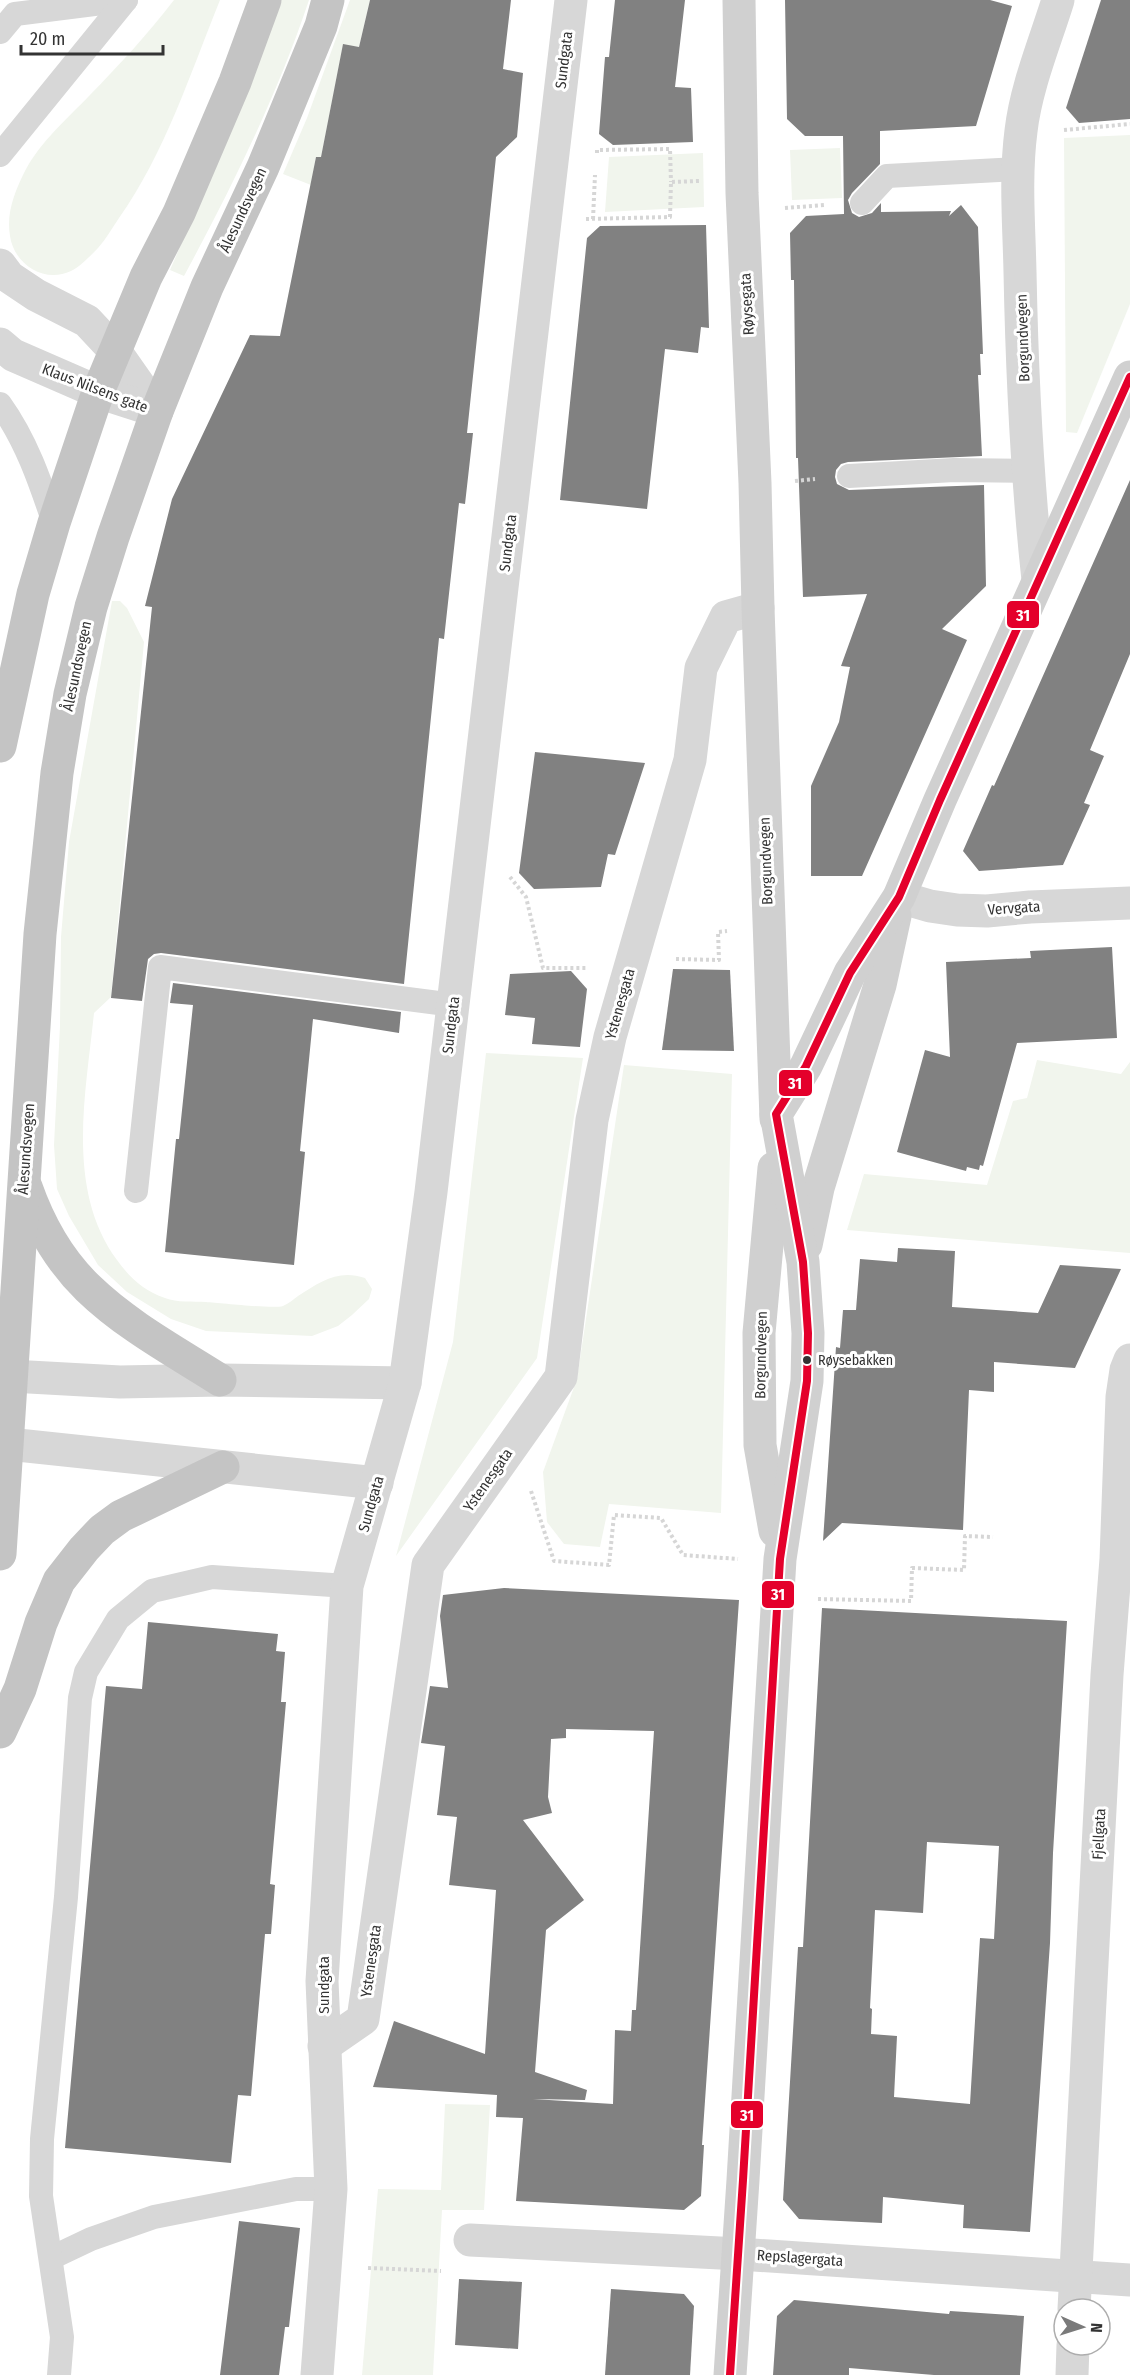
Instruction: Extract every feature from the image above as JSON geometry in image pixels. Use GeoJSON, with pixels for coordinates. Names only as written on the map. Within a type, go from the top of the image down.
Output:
{"type":"FeatureCollection","features":[{"type":"Feature","properties":{"kind":"highway"},"geometry":{"type":"LineString","coordinates":[[0,746],[33,594],[98,392],[146,277],[178,213],[230,93],[265,0]]}},
{"type":"Feature","properties":{"kind":"highway","name":"Ålesundsvegen"},"geometry":{"type":"LineString","coordinates":[[0,1554],[6,1379],[40,933],[57,773],[70,694],[91,606],[112,537],[157,411],[207,287],[263,167],[321,26],[328,0]]}},
{"type":"Feature","properties":{"kind":"highway"},"geometry":{"type":"LineString","coordinates":[[23,1179],[35,1212],[57,1250],[89,1289],[127,1319],[220,1380]]}},
{"type":"Feature","properties":{"kind":"highway"},"geometry":{"type":"LineString","coordinates":[[0,1732],[20,1689],[40,1623],[58,1581],[84,1549],[102,1530],[121,1516],[223,1467]]}},
{"type":"Feature","properties":{"kind":"main road","name":"Røysegata"},"geometry":{"type":"LineString","coordinates":[[739,0],[742,193],[755,471],[758,608]]}},
{"type":"Feature","properties":{"kind":"main road","name":"Borgundvegen"},"geometry":{"type":"LineString","coordinates":[[730,2375],[780,1560],[807,1381],[807,1334],[802,1262],[776,1114],[806,1066],[850,973],[899,897],[1130,377]]}},
{"type":"Feature","properties":{"kind":"main road","name":"Borgundvegen"},"geometry":{"type":"LineString","coordinates":[[758,608],[776,1114],[774,1174],[759,1334],[760,1445],[780,1560]]}},
{"type":"Feature","properties":{"kind":"main road","name":"Borgundvegen"},"geometry":{"type":"LineString","coordinates":[[802,1262],[818,1188],[880,985],[899,897]]}},
{"type":"Feature","properties":{"kind":"street","name":"Sundgata"},"geometry":{"type":"LineString","coordinates":[[324,2046],[322,1981],[347,1586],[405,1383],[432,1192],[571,0]]}},
{"type":"Feature","properties":{"kind":"street","name":"Borgundvegen"},"geometry":{"type":"LineString","coordinates":[[1038,580],[1030,504],[1022,335],[1018,169],[1021,129],[1028,97],[1058,0]]}},
{"type":"Feature","properties":{"kind":"street","name":"Klaus Nilsens gate"},"geometry":{"type":"LineString","coordinates":[[0,265],[9,277],[36,295],[87,321],[115,351],[157,411]]}},
{"type":"Feature","properties":{"kind":"street","name":"Klaus Nilsens gate"},"geometry":{"type":"LineString","coordinates":[[0,344],[13,355],[98,392],[157,411]]}},
{"type":"Feature","properties":{"kind":"street","name":"Ystenesgata"},"geometry":{"type":"LineString","coordinates":[[324,2046],[363,2019],[428,1565],[561,1377],[592,1120],[610,1037],[690,760],[701,668],[726,617],[758,608]]}},
{"type":"Feature","properties":{"kind":"street","name":"Vervgata"},"geometry":{"type":"LineString","coordinates":[[899,897],[930,906],[987,911],[1130,903]]}},
{"type":"Feature","properties":{"kind":"street","name":"Fjellgata"},"geometry":{"type":"LineString","coordinates":[[1075,2297],[1107,1675],[1123,1566],[1122,1397],[1130,1360]]}},
{"type":"Feature","properties":{"kind":"street"},"geometry":{"type":"LineString","coordinates":[[6,1379],[120,1382],[220,1380],[405,1383]]}},
{"type":"Feature","properties":{"kind":"street"},"geometry":{"type":"LineString","coordinates":[[4,1442],[377,1483]]}},
{"type":"Feature","properties":{"kind":"street"},"geometry":{"type":"LineString","coordinates":[[317,2375],[331,2189],[324,2046]]}},
{"type":"Feature","properties":{"kind":"street","name":"Repslagergata"},"geometry":{"type":"LineString","coordinates":[[470,2240],[739,2254],[1130,2280]]}},
{"type":"Feature","properties":{"kind":"street"},"geometry":{"type":"LineString","coordinates":[[1072,2375],[1073,2357]]}},
{"type":"Feature","properties":{"kind":"lane"},"geometry":{"type":"LineString","coordinates":[[0,32],[15,14],[126,0]]}},
{"type":"Feature","properties":{"kind":"lane"},"geometry":{"type":"LineString","coordinates":[[0,155],[126,0]]}},
{"type":"Feature","properties":{"kind":"lane"},"geometry":{"type":"LineString","coordinates":[[862,203],[887,176],[1018,169]]}},
{"type":"Feature","properties":{"kind":"lane"},"geometry":{"type":"LineString","coordinates":[[0,404],[9,416],[34,464],[54,523]]}},
{"type":"Feature","properties":{"kind":"lane"},"geometry":{"type":"LineString","coordinates":[[849,476],[954,470],[1029,471]]}},
{"type":"Feature","properties":{"kind":"lane"},"geometry":{"type":"LineString","coordinates":[[136,1191],[160,967],[454,1005]]}},
{"type":"Feature","properties":{"kind":"lane"},"geometry":{"type":"LineString","coordinates":[[59,2375],[62,2337],[41,2196],[42,2139],[66,1897],[80,1698],[86,1672],[118,1618],[152,1591],[212,1577],[347,1586]]}},
{"type":"Feature","properties":{"kind":"lane"},"geometry":{"type":"LineString","coordinates":[[51,2258],[91,2239],[154,2217],[296,2188],[331,2189]]}},
{"type":"Feature","properties":{"kind":"path"},"geometry":{"type":"LineString","coordinates":[[1054,130],[1130,124]]}},
{"type":"Feature","properties":{"kind":"path"},"geometry":{"type":"LineString","coordinates":[[596,162],[597,150],[670,149],[670,217],[593,219],[596,173]]}},
{"type":"Feature","properties":{"kind":"path"},"geometry":{"type":"LineString","coordinates":[[671,182],[708,180]]}},
{"type":"Feature","properties":{"kind":"path"},"geometry":{"type":"LineString","coordinates":[[778,208],[862,203]]}},
{"type":"Feature","properties":{"kind":"path"},"geometry":{"type":"LineString","coordinates":[[526,897],[543,968],[596,968]]}},
{"type":"Feature","properties":{"kind":"path"},"geometry":{"type":"LineString","coordinates":[[672,959],[719,960],[718,932]]}},
{"type":"Feature","properties":{"kind":"path"},"geometry":{"type":"LineString","coordinates":[[514,1442],[554,1561],[609,1565],[614,1515],[661,1518],[683,1555],[780,1560]]}},
{"type":"Feature","properties":{"kind":"path"},"geometry":{"type":"LineString","coordinates":[[877,1600],[911,1601],[912,1568],[964,1570],[965,1536],[993,1537]]}},
{"type":"Feature","properties":{"kind":"path"},"geometry":{"type":"LineString","coordinates":[[376,2269],[447,2271]]}},
{"type":"Feature","properties":{"kind":"shaded area"},"geometry":{"type":"Polygon","coordinates":[[[174,0],[220,0],[176,112],[150,167],[106,237],[82,264],[71,271],[51,275],[32,269],[17,255],[9,227],[12,202],[25,171],[47,140],[123,60],[174,0]]]}},
{"type":"Feature","properties":{"kind":"shaded area"},"geometry":{"type":"Polygon","coordinates":[[[278,0],[309,0],[268,106],[184,276],[170,270],[209,180],[278,0]]]}},
{"type":"Feature","properties":{"kind":"shaded area"},"geometry":{"type":"Polygon","coordinates":[[[350,0],[370,0],[359,47],[343,45],[321,157],[316,157],[311,185],[283,174],[307,118],[350,0]]]}},
{"type":"Feature","properties":{"kind":"shaded area"},"geometry":{"type":"Polygon","coordinates":[[[1130,135],[1130,304],[1077,433],[1066,432],[1064,138],[1130,135]]]}},
{"type":"Feature","properties":{"kind":"shaded area"},"geometry":{"type":"Polygon","coordinates":[[[840,148],[842,198],[792,200],[790,150],[840,148]]]}},
{"type":"Feature","properties":{"kind":"shaded area"},"geometry":{"type":"Polygon","coordinates":[[[703,153],[704,207],[605,212],[609,157],[703,153]]]}},
{"type":"Feature","properties":{"kind":"shaded area"},"geometry":{"type":"Polygon","coordinates":[[[112,601],[120,601],[127,608],[144,642],[111,997],[94,1013],[87,1075],[83,1140],[90,1203],[101,1232],[122,1267],[144,1288],[170,1300],[278,1307],[330,1278],[346,1275],[365,1278],[372,1289],[369,1299],[338,1326],[312,1336],[206,1331],[171,1319],[127,1292],[98,1265],[69,1216],[57,1189],[54,1145],[60,1026],[61,937],[69,842],[112,601]]]}},
{"type":"Feature","properties":{"kind":"shaded area"},"geometry":{"type":"Polygon","coordinates":[[[486,1053],[583,1058],[537,1358],[396,1556],[453,1342],[486,1053]]]}},
{"type":"Feature","properties":{"kind":"shaded area"},"geometry":{"type":"Polygon","coordinates":[[[1037,1060],[1121,1074],[1130,1062],[1130,1253],[847,1230],[864,1174],[987,1185],[1013,1101],[1027,1098],[1037,1060]]]}},
{"type":"Feature","properties":{"kind":"shaded area"},"geometry":{"type":"Polygon","coordinates":[[[624,1065],[732,1074],[721,1513],[609,1504],[600,1547],[564,1544],[547,1522],[543,1472],[577,1379],[624,1065]]]}},
{"type":"Feature","properties":{"kind":"shaded area"},"geometry":{"type":"Polygon","coordinates":[[[445,2104],[490,2105],[484,2210],[442,2210],[433,2375],[362,2375],[378,2189],[441,2190],[445,2104]]]}},
{"type":"Feature","properties":{"kind":"building"},"geometry":{"type":"Polygon","coordinates":[[[370,0],[511,0],[503,69],[523,73],[517,137],[496,157],[467,433],[473,433],[465,504],[459,503],[444,639],[439,638],[404,984],[161,953],[154,954],[148,959],[142,1001],[111,998],[152,607],[145,606],[172,499],[250,335],[280,336],[316,157],[321,157],[343,44],[359,47],[370,0]]]}},
{"type":"Feature","properties":{"kind":"building"},"geometry":{"type":"Polygon","coordinates":[[[615,0],[685,0],[675,87],[691,88],[693,142],[613,145],[599,134],[605,57],[609,57],[615,0]]]}},
{"type":"Feature","properties":{"kind":"building"},"geometry":{"type":"Polygon","coordinates":[[[785,0],[990,0],[1012,6],[976,126],[880,131],[880,164],[848,200],[852,213],[859,217],[872,213],[881,203],[881,212],[951,211],[949,216],[961,205],[978,227],[983,354],[980,354],[981,375],[978,375],[982,456],[848,462],[841,464],[836,470],[837,484],[849,490],[984,485],[986,586],[942,629],[967,640],[862,876],[811,876],[811,786],[839,722],[850,667],[841,666],[867,594],[803,597],[798,458],[796,458],[794,280],[791,280],[790,233],[806,216],[844,214],[843,136],[805,136],[787,119],[785,0]]]}},
{"type":"Feature","properties":{"kind":"building"},"geometry":{"type":"Polygon","coordinates":[[[1101,0],[1130,0],[1130,119],[1079,123],[1066,108],[1101,0]]]}},
{"type":"Feature","properties":{"kind":"building"},"geometry":{"type":"Polygon","coordinates":[[[706,225],[709,328],[701,327],[698,353],[665,349],[647,509],[560,500],[587,238],[600,226],[706,225]]]}},
{"type":"Feature","properties":{"kind":"building"},"geometry":{"type":"Polygon","coordinates":[[[1130,480],[1130,654],[1090,750],[1104,756],[1084,803],[1090,805],[1063,865],[979,871],[963,851],[1130,480]]]}},
{"type":"Feature","properties":{"kind":"building"},"geometry":{"type":"Polygon","coordinates":[[[535,752],[645,763],[615,855],[608,854],[601,887],[534,889],[519,873],[535,752]]]}},
{"type":"Feature","properties":{"kind":"building"},"geometry":{"type":"Polygon","coordinates":[[[1112,947],[1117,1038],[1017,1043],[983,1166],[980,1165],[979,1170],[967,1167],[966,1171],[897,1152],[925,1050],[950,1057],[946,962],[1031,958],[1030,951],[1112,947]]]}},
{"type":"Feature","properties":{"kind":"building"},"geometry":{"type":"Polygon","coordinates":[[[673,969],[730,970],[734,1051],[662,1050],[673,969]]]}},
{"type":"Feature","properties":{"kind":"building"},"geometry":{"type":"Polygon","coordinates":[[[571,971],[587,989],[580,1047],[532,1044],[535,1018],[505,1015],[510,974],[571,971]]]}},
{"type":"Feature","properties":{"kind":"building"},"geometry":{"type":"Polygon","coordinates":[[[173,983],[401,1012],[399,1033],[313,1019],[300,1151],[305,1152],[294,1265],[165,1252],[193,1005],[170,1003],[173,983]]]}},
{"type":"Feature","properties":{"kind":"building"},"geometry":{"type":"Polygon","coordinates":[[[898,1248],[955,1251],[952,1307],[1038,1313],[1060,1265],[1121,1269],[1075,1368],[994,1362],[994,1392],[969,1390],[963,1530],[842,1523],[823,1541],[836,1347],[840,1348],[843,1310],[856,1310],[860,1259],[897,1262],[898,1248]]]}},
{"type":"Feature","properties":{"kind":"building"},"geometry":{"type":"Polygon","coordinates":[[[504,1588],[739,1600],[702,2145],[704,2145],[701,2196],[684,2210],[516,2201],[523,2118],[496,2117],[497,2095],[373,2087],[394,2021],[485,2054],[496,1890],[449,1885],[457,1817],[437,1815],[445,1746],[421,1743],[430,1686],[448,1688],[440,1616],[443,1595],[504,1588]],[[566,1729],[566,1738],[551,1739],[548,1797],[552,1813],[523,1820],[584,1900],[546,1930],[535,2072],[587,2090],[585,2100],[533,2099],[613,2104],[615,2030],[631,2031],[632,2010],[636,2010],[654,1731],[566,1729]]]}},
{"type":"Feature","properties":{"kind":"building"},"geometry":{"type":"Polygon","coordinates":[[[822,1608],[1067,1621],[1050,1943],[1030,2232],[963,2228],[964,2205],[883,2197],[882,2223],[799,2219],[783,2200],[798,1947],[803,1947],[822,1608]],[[927,1842],[923,1913],[875,1910],[870,2008],[872,2009],[871,2034],[897,2036],[894,2097],[970,2104],[980,1938],[994,1939],[999,1846],[927,1842]]]}},
{"type":"Feature","properties":{"kind":"building"},"geometry":{"type":"Polygon","coordinates":[[[148,1622],[278,1634],[276,1651],[285,1652],[281,1702],[286,1702],[270,1884],[275,1885],[271,1934],[265,1934],[251,2096],[238,2095],[231,2163],[65,2148],[106,1686],[142,1689],[148,1622]]]}},
{"type":"Feature","properties":{"kind":"building"},"geometry":{"type":"Polygon","coordinates":[[[239,2221],[300,2228],[289,2327],[285,2327],[279,2375],[220,2375],[239,2221]]]}},
{"type":"Feature","properties":{"kind":"building"},"geometry":{"type":"Polygon","coordinates":[[[459,2279],[522,2282],[518,2349],[455,2345],[459,2279]]]}},
{"type":"Feature","properties":{"kind":"building"},"geometry":{"type":"Polygon","coordinates":[[[611,2289],[684,2294],[694,2306],[690,2375],[605,2375],[611,2289]]]}},
{"type":"Feature","properties":{"kind":"building"},"geometry":{"type":"Polygon","coordinates":[[[794,2300],[949,2314],[950,2311],[1024,2316],[1020,2375],[934,2375],[849,2368],[849,2375],[773,2375],[777,2316],[794,2300]]]}},
{"type":"Feature","properties":{"kind":"transit line","name":"31"},"geometry":{"type":"LineString","coordinates":[[730,2375],[780,1559],[807,1381],[808,1333],[803,1262],[776,1114],[806,1066],[850,973],[899,897],[940,800],[1130,377]]}},
{"type":"Feature","properties":{"kind":"place","name":"Røysebakken"},"geometry":{"type":"Point","coordinates":[807,1360]}}]}
